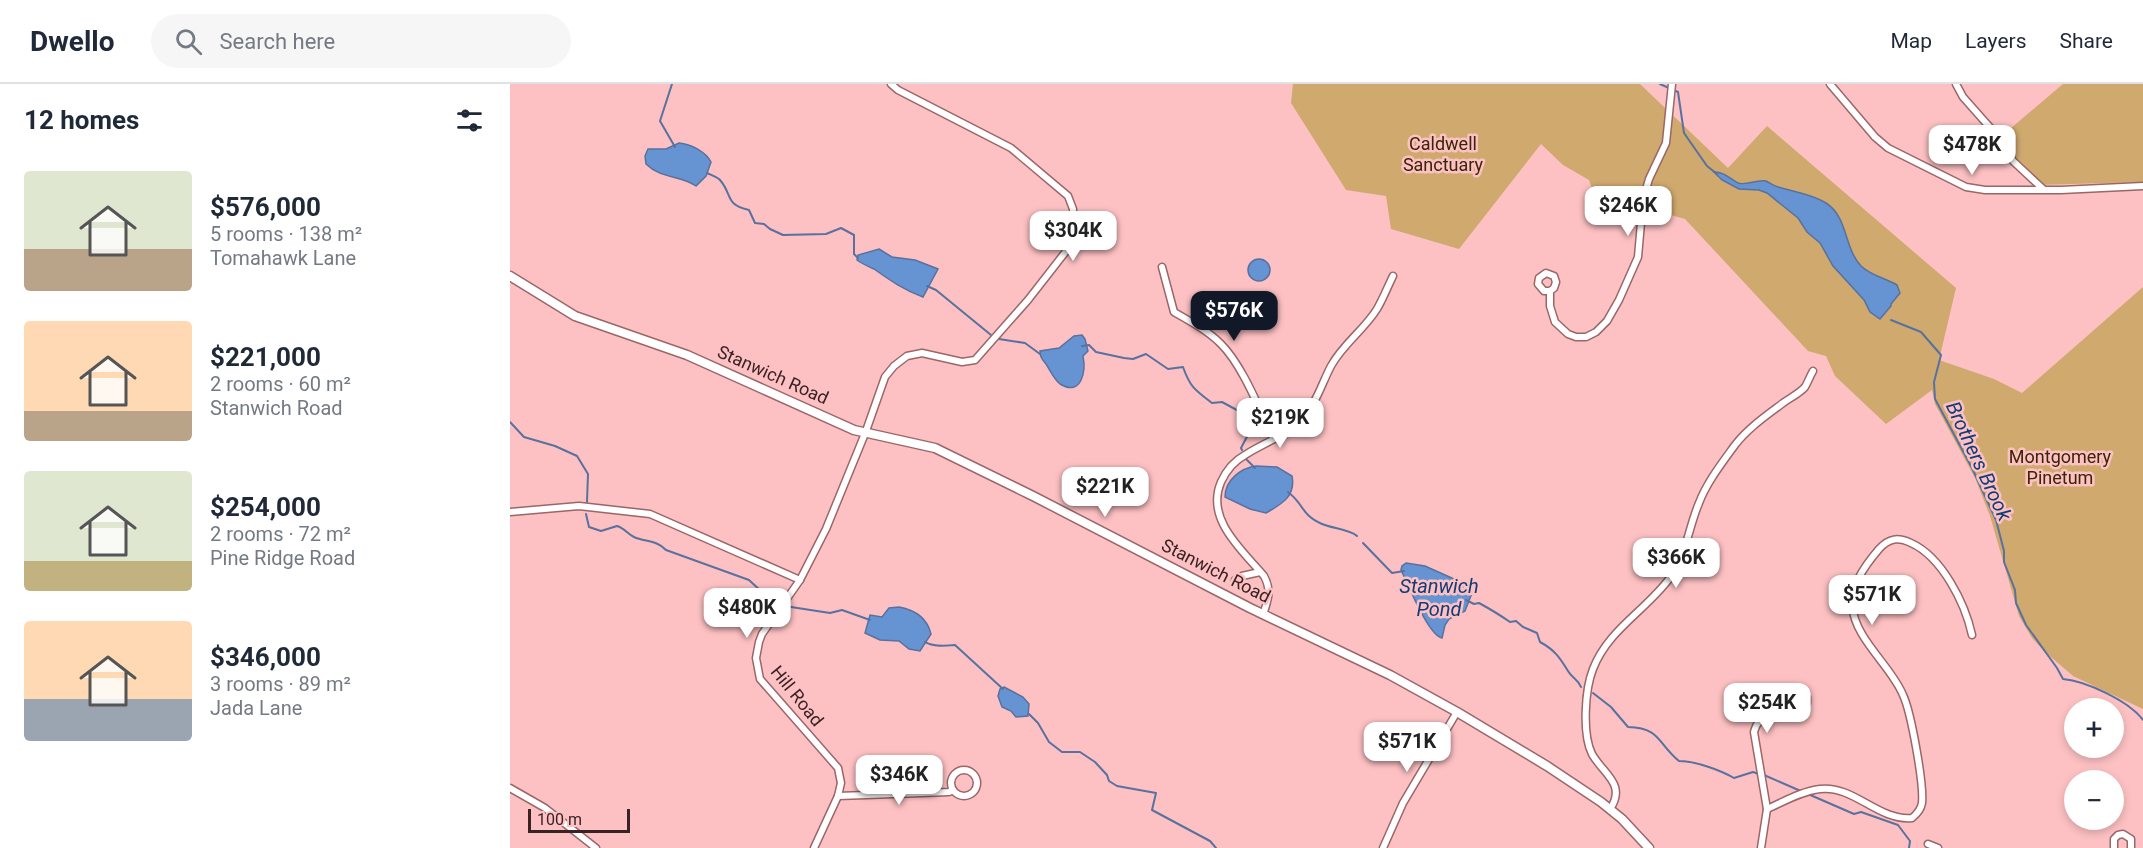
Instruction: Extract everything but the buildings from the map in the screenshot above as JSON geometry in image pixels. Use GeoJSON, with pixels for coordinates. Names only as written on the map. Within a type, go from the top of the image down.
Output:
{"type":"FeatureCollection","features":[{"type":"Feature","properties":{"kind":"street","name":"Hill Road"},"geometry":{"type":"LineString","coordinates":[[814,848],[838,796],[841,783],[838,768],[766,688],[757,670],[756,658],[762,634],[800,580],[826,529],[866,431],[885,377],[907,356],[922,353],[962,362],[975,360],[1028,300],[1067,250],[1072,237],[1073,209],[1068,196],[1040,171],[999,140],[908,96],[891,84]]}},
{"type":"Feature","properties":{"kind":"street"},"geometry":{"type":"LineString","coordinates":[[1550,291],[1550,306],[1555,322],[1568,334],[1586,337],[1596,332],[1607,321],[1638,257],[1643,200],[1649,179],[1666,143],[1672,84]]}},
{"type":"Feature","properties":{"kind":"street"},"geometry":{"type":"LineString","coordinates":[[1830,84],[1875,137],[1899,155],[1961,185],[1977,190],[2061,190],[2143,186]]}},
{"type":"Feature","properties":{"kind":"street"},"geometry":{"type":"LineString","coordinates":[[1956,84],[1963,98],[1994,132],[2013,161],[2043,189]]}},
{"type":"Feature","properties":{"kind":"street"},"geometry":{"type":"LineString","coordinates":[[1162,267],[1174,312],[1198,326],[1221,344],[1241,373],[1274,439]]}},
{"type":"Feature","properties":{"kind":"street","name":"Stanwich Road"},"geometry":{"type":"LineString","coordinates":[[510,276],[575,316],[687,355],[854,430],[866,431],[943,452],[1033,495],[1263,615],[1380,670],[1457,712],[1610,808],[1649,848]]}},
{"type":"Feature","properties":{"kind":"street"},"geometry":{"type":"LineString","coordinates":[[1263,615],[1270,594],[1268,585],[1224,528],[1218,516],[1217,498],[1222,480],[1236,461],[1288,431],[1309,411],[1331,366],[1342,349],[1377,309],[1393,276]]}},
{"type":"Feature","properties":{"kind":"street"},"geometry":{"type":"LineString","coordinates":[[1610,808],[1617,792],[1610,777],[1592,754],[1586,715],[1589,684],[1598,657],[1613,636],[1669,579],[1685,550],[1695,513],[1707,485],[1736,444],[1749,429],[1804,388],[1813,370]]}},
{"type":"Feature","properties":{"kind":"street"},"geometry":{"type":"LineString","coordinates":[[510,512],[579,506],[650,514],[800,580]]}},
{"type":"Feature","properties":{"kind":"street"},"geometry":{"type":"LineString","coordinates":[[1767,809],[1798,795],[1820,789],[1845,792],[1899,818],[1912,818],[1920,810],[1921,792],[1904,695],[1861,632],[1851,605],[1854,588],[1875,554],[1886,542],[1892,539],[1905,540],[1920,547],[1936,560],[1953,588],[1969,622],[1972,635]]}},
{"type":"Feature","properties":{"kind":"street"},"geometry":{"type":"LineString","coordinates":[[1235,580],[1260,572]]}},
{"type":"Feature","properties":{"kind":"street"},"geometry":{"type":"LineString","coordinates":[[1761,848],[1767,809],[1754,732],[1758,722],[1766,715],[1791,707]]}},
{"type":"Feature","properties":{"kind":"street"},"geometry":{"type":"LineString","coordinates":[[1383,848],[1403,803],[1457,712]]}},
{"type":"Feature","properties":{"kind":"street"},"geometry":{"type":"LineString","coordinates":[[966,771],[974,774],[977,786],[972,793],[961,795],[954,790],[952,782],[955,774],[966,771]]}},
{"type":"Feature","properties":{"kind":"street"},"geometry":{"type":"LineString","coordinates":[[510,788],[545,808],[596,848]]}},
{"type":"Feature","properties":{"kind":"street"},"geometry":{"type":"LineString","coordinates":[[838,796],[954,790]]}},
{"type":"Feature","properties":{"kind":"street"},"geometry":{"type":"LineString","coordinates":[[2114,848],[2115,837],[2124,834],[2131,838],[2130,848]]}},
{"type":"Feature","properties":{"kind":"street"},"geometry":{"type":"LineString","coordinates":[[1928,844],[1938,848]]}},
{"type":"Feature","properties":{"kind":"green space","name":"Montgomery Pinetum"},"geometry":{"type":"Polygon","coordinates":[[[1293,84],[1640,84],[1728,168],[1767,126],[1956,288],[1939,360],[1994,379],[2022,393],[2143,287],[2143,709],[2124,698],[2073,676],[2032,638],[2019,616],[1990,516],[1975,478],[1935,404],[1932,390],[1886,424],[1835,376],[1826,356],[1808,351],[1685,219],[1594,194],[1589,180],[1563,165],[1541,144],[1459,249],[1391,229],[1386,196],[1346,190],[1291,103],[1293,84]]]}},
{"type":"Feature","properties":{"kind":"green space"},"geometry":{"type":"Polygon","coordinates":[[[2063,84],[2143,84],[2143,182],[2037,185],[2013,154],[2004,134],[2063,84]]]}},
{"type":"Feature","properties":{"kind":"water"},"geometry":{"type":"Polygon","coordinates":[[[679,143],[698,149],[711,162],[706,176],[696,186],[664,175],[646,164],[645,156],[648,149],[666,149],[679,143]]]}},
{"type":"Feature","properties":{"kind":"water"},"geometry":{"type":"Polygon","coordinates":[[[1714,172],[1724,174],[1741,184],[1766,181],[1777,187],[1809,195],[1826,203],[1838,216],[1851,251],[1861,266],[1897,285],[1900,293],[1891,306],[1880,319],[1870,312],[1864,300],[1833,266],[1820,243],[1807,232],[1798,218],[1767,193],[1759,190],[1739,189],[1722,180],[1714,172]]]}},
{"type":"Feature","properties":{"kind":"water"},"geometry":{"type":"Polygon","coordinates":[[[879,249],[892,257],[915,260],[938,269],[923,297],[857,260],[858,255],[879,249]]]}},
{"type":"Feature","properties":{"kind":"water"},"geometry":{"type":"Polygon","coordinates":[[[1259,259],[1267,262],[1270,270],[1267,278],[1259,281],[1251,278],[1248,270],[1251,262],[1259,259]]]}},
{"type":"Feature","properties":{"kind":"water"},"geometry":{"type":"Polygon","coordinates":[[[1082,335],[1088,351],[1083,356],[1083,375],[1078,385],[1067,387],[1056,380],[1040,355],[1040,351],[1059,348],[1074,336],[1082,335]]]}},
{"type":"Feature","properties":{"kind":"water"},"geometry":{"type":"Polygon","coordinates":[[[1256,466],[1277,467],[1292,476],[1292,489],[1287,499],[1266,513],[1250,509],[1225,497],[1228,485],[1235,476],[1245,469],[1256,466]]]}},
{"type":"Feature","properties":{"kind":"water","name":"Stanwich Pond"},"geometry":{"type":"Polygon","coordinates":[[[1406,563],[1425,566],[1474,588],[1465,611],[1449,619],[1442,638],[1431,628],[1413,597],[1401,570],[1406,563]]]}},
{"type":"Feature","properties":{"kind":"water"},"geometry":{"type":"Polygon","coordinates":[[[899,607],[920,615],[927,623],[931,634],[920,651],[909,649],[899,641],[880,640],[865,633],[870,615],[882,617],[889,608],[899,607]]]}},
{"type":"Feature","properties":{"kind":"water"},"geometry":{"type":"Polygon","coordinates":[[[1004,687],[1023,697],[1029,704],[1028,716],[1016,717],[1011,711],[1002,707],[998,696],[1000,689],[1004,687]]]}},
{"type":"Feature","properties":{"kind":"waterway"},"geometry":{"type":"LineString","coordinates":[[672,84],[660,121],[675,147]]}},
{"type":"Feature","properties":{"kind":"waterway","name":"Brothers Brook"},"geometry":{"type":"LineString","coordinates":[[1660,84],[1678,92],[1684,133],[1707,166],[1717,174]]}},
{"type":"Feature","properties":{"kind":"waterway"},"geometry":{"type":"LineString","coordinates":[[707,173],[720,180],[732,202],[749,210],[755,223],[764,224],[783,235],[826,234],[841,228],[854,235],[854,254],[858,258]]}},
{"type":"Feature","properties":{"kind":"waterway"},"geometry":{"type":"LineString","coordinates":[[927,286],[936,290],[991,335]]}},
{"type":"Feature","properties":{"kind":"waterway","name":"Brothers Brook"},"geometry":{"type":"LineString","coordinates":[[1891,320],[1921,332],[1941,355],[1934,382],[1935,399],[1972,468],[1996,520],[2004,551],[2004,562],[2015,590],[2016,603],[2026,625],[2063,679],[2083,684],[2118,699],[2143,720]]}},
{"type":"Feature","properties":{"kind":"waterway"},"geometry":{"type":"LineString","coordinates":[[999,339],[1025,343],[1040,354]]}},
{"type":"Feature","properties":{"kind":"waterway"},"geometry":{"type":"LineString","coordinates":[[1082,346],[1089,345],[1096,352],[1124,358],[1133,359],[1146,354],[1168,369],[1183,367],[1188,379],[1201,395],[1212,403],[1222,402],[1246,415],[1250,431],[1242,450]]}},
{"type":"Feature","properties":{"kind":"waterway"},"geometry":{"type":"LineString","coordinates":[[510,422],[524,437],[555,446],[577,456],[588,474],[587,502]]}},
{"type":"Feature","properties":{"kind":"waterway"},"geometry":{"type":"LineString","coordinates":[[1246,459],[1255,468]]}},
{"type":"Feature","properties":{"kind":"waterway"},"geometry":{"type":"LineString","coordinates":[[1288,492],[1310,517],[1357,536]]}},
{"type":"Feature","properties":{"kind":"waterway"},"geometry":{"type":"LineString","coordinates":[[586,514],[589,527],[601,531],[617,526],[634,537],[749,580],[774,603]]}},
{"type":"Feature","properties":{"kind":"waterway"},"geometry":{"type":"LineString","coordinates":[[1363,543],[1392,573],[1404,571]]}},
{"type":"Feature","properties":{"kind":"waterway"},"geometry":{"type":"LineString","coordinates":[[1466,600],[1474,604],[1479,603],[1510,622],[1516,621],[1537,633],[1540,642],[1557,655],[1581,687]]}},
{"type":"Feature","properties":{"kind":"waterway"},"geometry":{"type":"LineString","coordinates":[[791,607],[830,613],[842,610],[870,620]]}},
{"type":"Feature","properties":{"kind":"waterway"},"geometry":{"type":"LineString","coordinates":[[925,642],[943,646],[955,645],[1003,689]]}},
{"type":"Feature","properties":{"kind":"waterway"},"geometry":{"type":"LineString","coordinates":[[1593,693],[1611,707],[1628,727],[1653,733],[1679,761],[1707,766],[1734,778],[1753,772],[1759,774]]}},
{"type":"Feature","properties":{"kind":"waterway"},"geometry":{"type":"LineString","coordinates":[[1029,714],[1038,723],[1049,742],[1062,752],[1080,752],[1095,762],[1107,775],[1109,781],[1117,786],[1156,793],[1152,810],[1210,841],[1216,848]]}},
{"type":"Feature","properties":{"kind":"waterway"},"geometry":{"type":"LineString","coordinates":[[1764,775],[1803,792]]}},
{"type":"Feature","properties":{"kind":"waterway"},"geometry":{"type":"LineString","coordinates":[[1808,794],[1854,814],[1861,812],[1898,825],[1910,841],[1909,848]]}},
{"type":"Feature","properties":{"kind":"park label","name":"Caldwell Sanctuary"},"geometry":{"type":"Point","coordinates":[1443,154]}}]}
